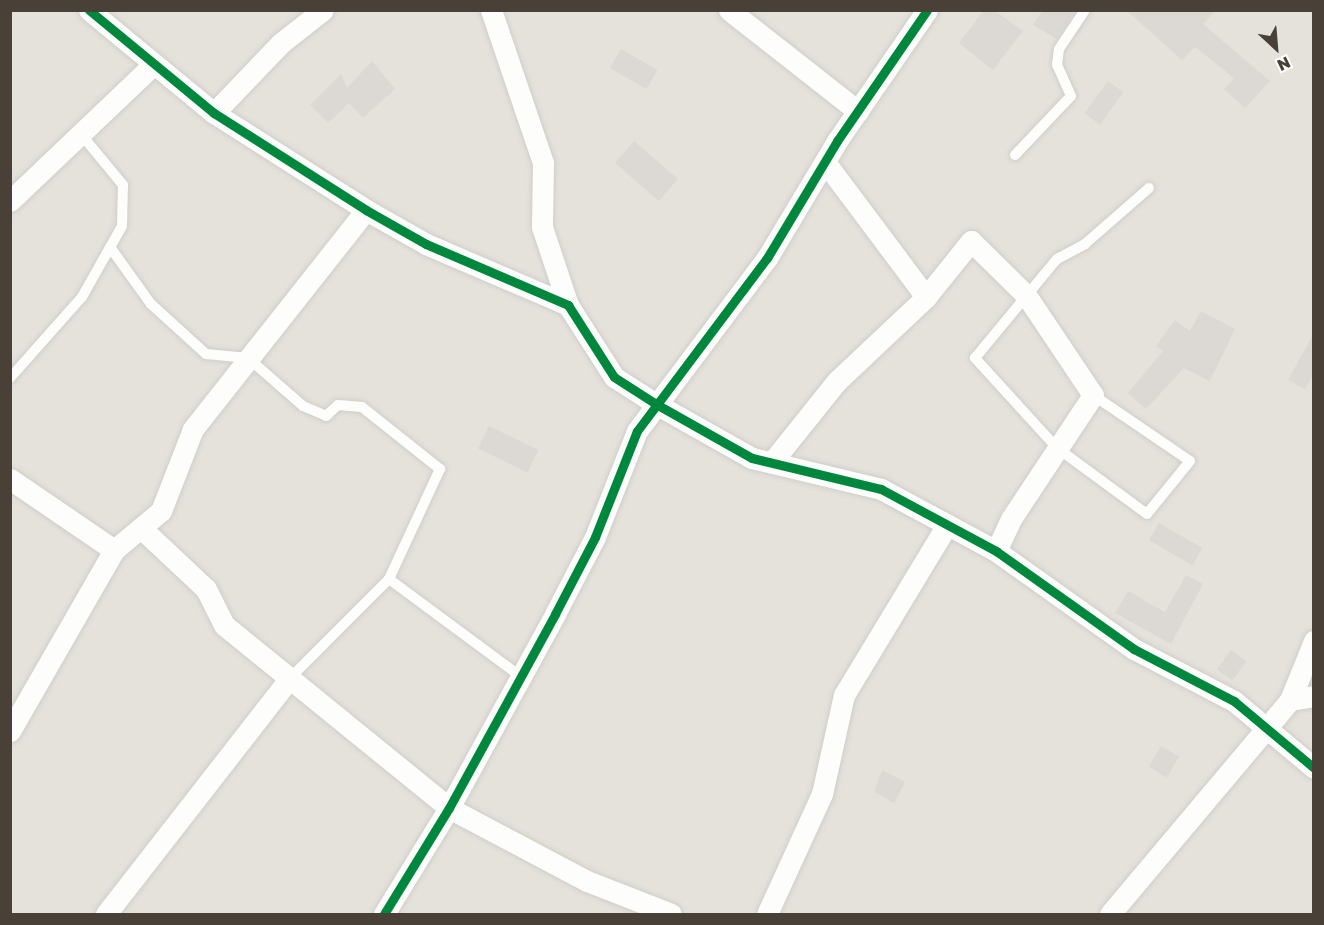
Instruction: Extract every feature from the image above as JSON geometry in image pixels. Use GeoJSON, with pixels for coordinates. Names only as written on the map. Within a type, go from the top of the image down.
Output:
{"type":"FeatureCollection","features":[{"type":"Feature","properties":{"kind":"street"},"geometry":{"type":"LineString","coordinates":[[89,10],[214,113],[366,210],[426,244],[568,305]]}},
{"type":"Feature","properties":{"kind":"street"},"geometry":{"type":"LineString","coordinates":[[214,113],[281,43],[323,10]]}},
{"type":"Feature","properties":{"kind":"street"},"geometry":{"type":"LineString","coordinates":[[491,10],[543,163],[542,227],[568,305],[614,377],[656,404],[752,458],[881,489],[996,551],[1134,649],[1234,701],[1314,768]]}},
{"type":"Feature","properties":{"kind":"street"},"geometry":{"type":"LineString","coordinates":[[729,10],[858,111]]}},
{"type":"Feature","properties":{"kind":"street"},"geometry":{"type":"LineString","coordinates":[[384,915],[449,808],[595,537],[637,431],[767,258],[825,162],[927,10]]}},
{"type":"Feature","properties":{"kind":"street"},"geometry":{"type":"LineString","coordinates":[[10,201],[153,65]]}},
{"type":"Feature","properties":{"kind":"street"},"geometry":{"type":"LineString","coordinates":[[825,162],[926,297]]}},
{"type":"Feature","properties":{"kind":"street"},"geometry":{"type":"LineString","coordinates":[[10,731],[114,550],[161,512],[193,429],[366,210]]}},
{"type":"Feature","properties":{"kind":"street"},"geometry":{"type":"LineString","coordinates":[[772,462],[837,381],[926,297],[971,241],[1026,295],[1093,395],[1011,519],[996,551]]}},
{"type":"Feature","properties":{"kind":"street"},"geometry":{"type":"LineString","coordinates":[[10,479],[114,550]]}},
{"type":"Feature","properties":{"kind":"street"},"geometry":{"type":"LineString","coordinates":[[766,915],[822,794],[844,695],[947,525]]}},
{"type":"Feature","properties":{"kind":"street"},"geometry":{"type":"LineString","coordinates":[[141,528],[206,589],[224,625],[449,808],[587,881],[670,915]]}},
{"type":"Feature","properties":{"kind":"street"},"geometry":{"type":"LineString","coordinates":[[1110,915],[1290,700],[1314,641]]}},
{"type":"Feature","properties":{"kind":"street"},"geometry":{"type":"LineString","coordinates":[[106,915],[289,679]]}},
{"type":"Feature","properties":{"kind":"street"},"geometry":{"type":"LineString","coordinates":[[1290,700],[1314,696]]}},
{"type":"Feature","properties":{"kind":"lane"},"geometry":{"type":"LineString","coordinates":[[1015,154],[1071,96],[1057,64],[1059,48],[1085,10]]}},
{"type":"Feature","properties":{"kind":"lane"},"geometry":{"type":"LineString","coordinates":[[10,378],[82,297],[122,226],[123,185],[81,134]]}},
{"type":"Feature","properties":{"kind":"lane"},"geometry":{"type":"LineString","coordinates":[[1093,395],[1190,461],[1147,514],[1058,448],[975,358],[1057,259],[1085,244],[1149,188]]}},
{"type":"Feature","properties":{"kind":"lane"},"geometry":{"type":"LineString","coordinates":[[110,247],[151,304],[206,354],[248,358],[303,406],[326,416],[338,405],[362,407],[440,470],[389,579],[289,679]]}},
{"type":"Feature","properties":{"kind":"lane"},"geometry":{"type":"LineString","coordinates":[[389,579],[520,676]]}},
{"type":"Feature","properties":{"kind":"shaded area"},"geometry":{"type":"Polygon","coordinates":[[[11,11],[1313,11],[1313,914],[11,914],[11,11]]]}},
{"type":"Feature","properties":{"kind":"building"},"geometry":{"type":"Polygon","coordinates":[[[984,10],[994,10],[1023,31],[993,70],[959,43],[984,10]]]}},
{"type":"Feature","properties":{"kind":"building"},"geometry":{"type":"Polygon","coordinates":[[[1043,10],[1076,10],[1057,39],[1033,25],[1043,10]]]}},
{"type":"Feature","properties":{"kind":"building"},"geometry":{"type":"Polygon","coordinates":[[[1126,10],[1216,10],[1203,24],[1270,81],[1245,108],[1224,89],[1234,78],[1195,47],[1182,60],[1126,10]]]}},
{"type":"Feature","properties":{"kind":"building"},"geometry":{"type":"Polygon","coordinates":[[[621,49],[657,70],[646,89],[610,68],[621,49]]]}},
{"type":"Feature","properties":{"kind":"building"},"geometry":{"type":"Polygon","coordinates":[[[372,61],[395,89],[363,118],[349,103],[328,123],[310,105],[341,74],[347,88],[372,61]]]}},
{"type":"Feature","properties":{"kind":"building"},"geometry":{"type":"Polygon","coordinates":[[[1108,81],[1123,92],[1100,125],[1084,113],[1108,81]]]}},
{"type":"Feature","properties":{"kind":"building"},"geometry":{"type":"Polygon","coordinates":[[[634,141],[678,179],[659,201],[615,163],[634,141]]]}},
{"type":"Feature","properties":{"kind":"building"},"geometry":{"type":"Polygon","coordinates":[[[1201,311],[1235,329],[1210,381],[1184,368],[1146,409],[1128,393],[1163,351],[1156,346],[1175,320],[1190,331],[1201,311]]]}},
{"type":"Feature","properties":{"kind":"building"},"geometry":{"type":"Polygon","coordinates":[[[1314,333],[1314,374],[1305,389],[1288,380],[1314,333]]]}},
{"type":"Feature","properties":{"kind":"building"},"geometry":{"type":"Polygon","coordinates":[[[489,426],[538,450],[527,473],[478,448],[489,426]]]}},
{"type":"Feature","properties":{"kind":"building"},"geometry":{"type":"Polygon","coordinates":[[[1159,523],[1202,548],[1192,565],[1149,540],[1159,523]]]}},
{"type":"Feature","properties":{"kind":"building"},"geometry":{"type":"Polygon","coordinates":[[[1186,575],[1203,584],[1171,644],[1115,613],[1128,591],[1165,612],[1186,575]]]}},
{"type":"Feature","properties":{"kind":"building"},"geometry":{"type":"Polygon","coordinates":[[[1231,650],[1246,661],[1232,681],[1217,669],[1231,650]]]}},
{"type":"Feature","properties":{"kind":"building"},"geometry":{"type":"Polygon","coordinates":[[[1161,746],[1179,757],[1167,777],[1149,767],[1161,746]]]}},
{"type":"Feature","properties":{"kind":"building"},"geometry":{"type":"Polygon","coordinates":[[[882,770],[905,782],[894,803],[874,792],[882,770]]]}},
{"type":"Feature","properties":{"kind":"cycle path"},"geometry":{"type":"LineString","coordinates":[[89,10],[214,113],[366,210],[426,244],[568,305],[614,377],[656,404],[752,458],[881,489],[996,551],[1134,649],[1234,701],[1314,768]]}},
{"type":"Feature","properties":{"kind":"cycle path"},"geometry":{"type":"LineString","coordinates":[[384,914],[449,808],[555,614],[595,537],[637,431],[767,258],[837,141],[927,10]]}}]}
